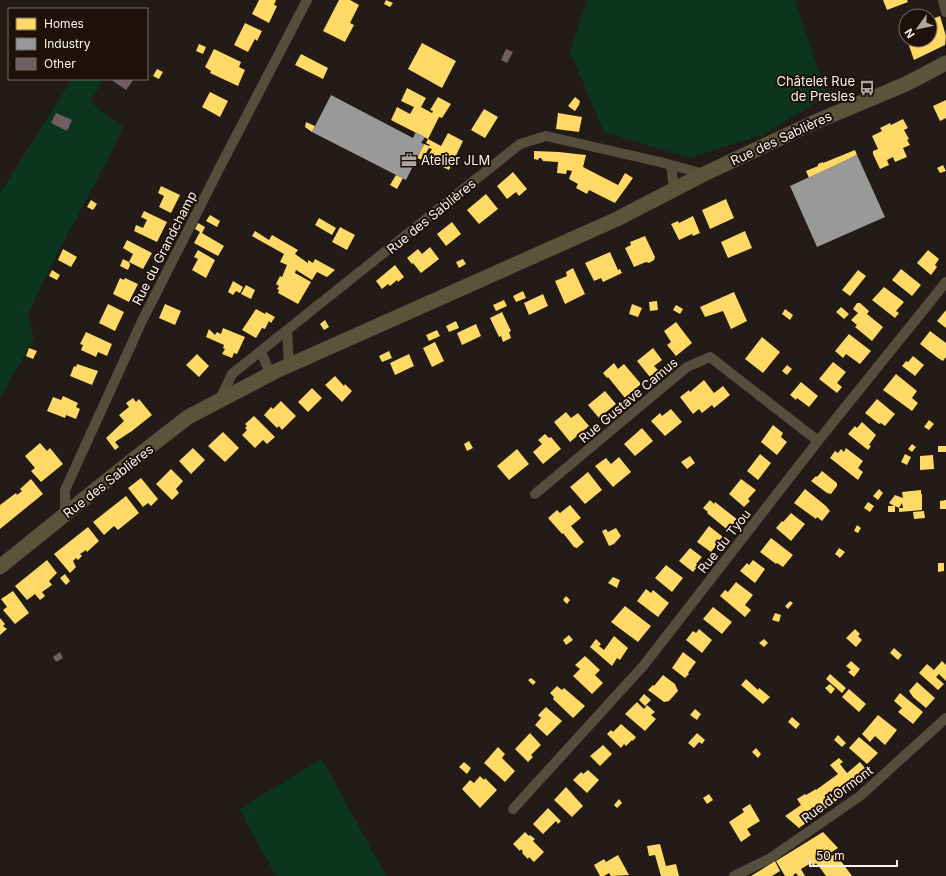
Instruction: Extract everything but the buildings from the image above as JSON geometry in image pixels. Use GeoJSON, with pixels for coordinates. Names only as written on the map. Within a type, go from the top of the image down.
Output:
{"type":"FeatureCollection","features":[{"type":"Feature","properties":{"kind":"main road","name":"Rue des Sablières"},"geometry":{"type":"LineString","coordinates":[[0,567],[188,418],[219,401],[289,365],[617,219],[704,174],[814,122],[906,84],[946,63]]}},
{"type":"Feature","properties":{"kind":"street","name":"Rue du Grandchamp"},"geometry":{"type":"LineString","coordinates":[[65,515],[65,490],[142,321],[307,0]]}},
{"type":"Feature","properties":{"kind":"street"},"geometry":{"type":"LineString","coordinates":[[942,0],[946,12]]}},
{"type":"Feature","properties":{"kind":"street","name":"Rue des Sablières"},"geometry":{"type":"LineString","coordinates":[[219,401],[232,374],[520,144],[546,136],[704,174]]}},
{"type":"Feature","properties":{"kind":"street"},"geometry":{"type":"LineString","coordinates":[[671,165],[674,189]]}},
{"type":"Feature","properties":{"kind":"street","name":"Rue du Tyou"},"geometry":{"type":"LineString","coordinates":[[513,809],[644,665],[818,441],[946,282]]}},
{"type":"Feature","properties":{"kind":"street"},"geometry":{"type":"LineString","coordinates":[[287,330],[289,365]]}},
{"type":"Feature","properties":{"kind":"street"},"geometry":{"type":"LineString","coordinates":[[261,351],[270,374]]}},
{"type":"Feature","properties":{"kind":"street","name":"Rue Gustave Camus"},"geometry":{"type":"LineString","coordinates":[[535,494],[687,367],[710,357],[818,441]]}},
{"type":"Feature","properties":{"kind":"street","name":"Rue d'Ormont"},"geometry":{"type":"LineString","coordinates":[[734,876],[769,859],[860,796],[946,718]]}},
{"type":"Feature","properties":{"kind":"green space"},"geometry":{"type":"Polygon","coordinates":[[[587,0],[795,0],[827,96],[762,135],[689,158],[604,132],[570,52],[587,0]]]}},
{"type":"Feature","properties":{"kind":"green space"},"geometry":{"type":"Polygon","coordinates":[[[71,80],[103,80],[90,102],[123,127],[111,153],[50,268],[28,315],[34,338],[0,399],[0,193],[71,80]]]}},
{"type":"Feature","properties":{"kind":"green space"},"geometry":{"type":"Polygon","coordinates":[[[322,759],[386,876],[276,876],[239,809],[322,759]]]}},
{"type":"Feature","properties":{"kind":"place","name":"Châtelet Rue de Presles"},"geometry":{"type":"Point","coordinates":[867,88]}},
{"type":"Feature","properties":{"kind":"place","name":"Atelier JLM"},"geometry":{"type":"Point","coordinates":[409,160]}}]}
